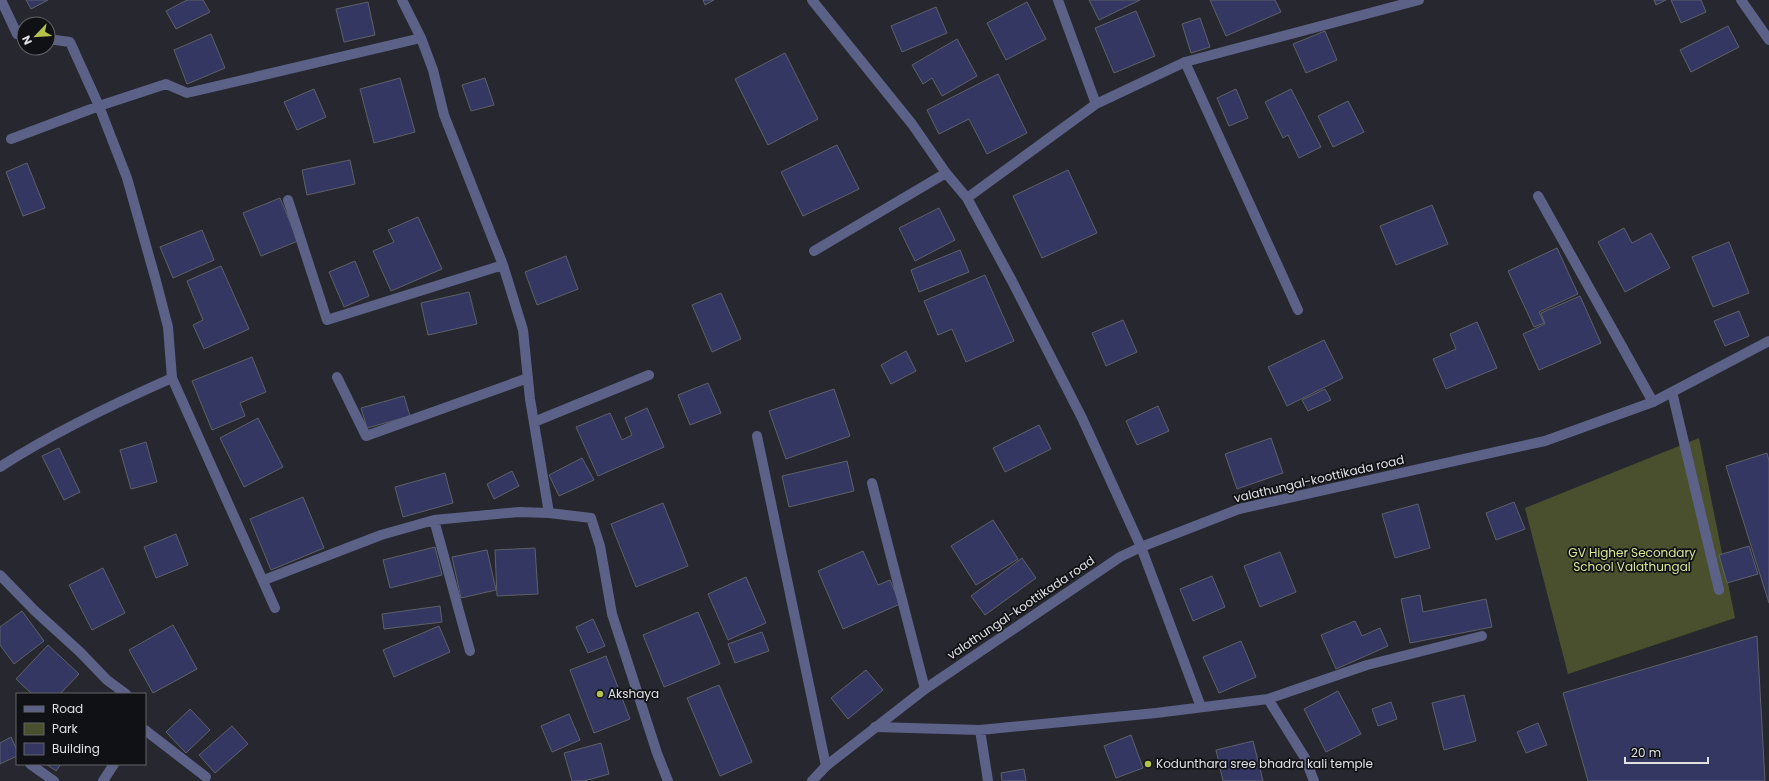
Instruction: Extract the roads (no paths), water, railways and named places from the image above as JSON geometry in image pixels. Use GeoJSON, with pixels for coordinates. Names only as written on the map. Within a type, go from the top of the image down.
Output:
{"type":"FeatureCollection","features":[{"type":"Feature","properties":{"kind":"street"},"geometry":{"type":"LineString","coordinates":[[1,0],[16,32]]}},
{"type":"Feature","properties":{"kind":"street"},"geometry":{"type":"LineString","coordinates":[[402,0],[421,38],[433,70],[444,115],[504,265],[523,330],[534,422],[549,513]]}},
{"type":"Feature","properties":{"kind":"street"},"geometry":{"type":"LineString","coordinates":[[812,0],[912,124],[946,173],[967,198],[1012,281],[1082,418],[1141,547],[1201,707]]}},
{"type":"Feature","properties":{"kind":"street"},"geometry":{"type":"LineString","coordinates":[[1058,0],[1096,104]]}},
{"type":"Feature","properties":{"kind":"street"},"geometry":{"type":"LineString","coordinates":[[967,198],[1096,104],[1185,62],[1419,0]]}},
{"type":"Feature","properties":{"kind":"street"},"geometry":{"type":"LineString","coordinates":[[1741,0],[1769,40]]}},
{"type":"Feature","properties":{"kind":"street"},"geometry":{"type":"LineString","coordinates":[[11,139],[99,106],[166,84],[187,93],[421,38]]}},
{"type":"Feature","properties":{"kind":"street"},"geometry":{"type":"LineString","coordinates":[[56,40],[70,42],[99,106],[127,178],[168,326],[172,378],[264,580],[275,608]]}},
{"type":"Feature","properties":{"kind":"street"},"geometry":{"type":"LineString","coordinates":[[1185,62],[1298,310]]}},
{"type":"Feature","properties":{"kind":"street"},"geometry":{"type":"LineString","coordinates":[[814,251],[946,173]]}},
{"type":"Feature","properties":{"kind":"street"},"geometry":{"type":"LineString","coordinates":[[1538,196],[1653,402]]}},
{"type":"Feature","properties":{"kind":"street"},"geometry":{"type":"LineString","coordinates":[[288,200],[327,320],[504,265]]}},
{"type":"Feature","properties":{"kind":"street","name":"valathungal-koottikada road"},"geometry":{"type":"LineString","coordinates":[[812,781],[826,766],[925,689],[1120,557],[1141,547],[1239,509],[1545,441],[1653,402],[1769,341]]}},
{"type":"Feature","properties":{"kind":"street"},"geometry":{"type":"LineString","coordinates":[[534,422],[649,375]]}},
{"type":"Feature","properties":{"kind":"street"},"geometry":{"type":"LineString","coordinates":[[337,377],[366,436],[528,378]]}},
{"type":"Feature","properties":{"kind":"street"},"geometry":{"type":"LineString","coordinates":[[0,467],[36,444],[122,400],[172,378]]}},
{"type":"Feature","properties":{"kind":"street"},"geometry":{"type":"LineString","coordinates":[[1672,392],[1719,590]]}},
{"type":"Feature","properties":{"kind":"street"},"geometry":{"type":"LineString","coordinates":[[757,436],[826,766]]}},
{"type":"Feature","properties":{"kind":"street"},"geometry":{"type":"LineString","coordinates":[[872,483],[925,689]]}},
{"type":"Feature","properties":{"kind":"street"},"geometry":{"type":"LineString","coordinates":[[264,580],[381,535],[434,520],[519,512],[549,513],[591,518],[600,546],[612,614],[657,753],[668,781]]}},
{"type":"Feature","properties":{"kind":"street"},"geometry":{"type":"LineString","coordinates":[[434,520],[470,651]]}},
{"type":"Feature","properties":{"kind":"street"},"geometry":{"type":"LineString","coordinates":[[0,575],[107,680],[125,693]]}},
{"type":"Feature","properties":{"kind":"street"},"geometry":{"type":"LineString","coordinates":[[875,728],[980,730],[1268,699],[1367,665],[1482,636]]}},
{"type":"Feature","properties":{"kind":"street"},"geometry":{"type":"LineString","coordinates":[[1268,699],[1305,758],[1314,781]]}},
{"type":"Feature","properties":{"kind":"street"},"geometry":{"type":"LineString","coordinates":[[980,730],[988,781]]}},
{"type":"Feature","properties":{"kind":"street"},"geometry":{"type":"LineString","coordinates":[[146,731],[206,777]]}},
{"type":"Feature","properties":{"kind":"street"},"geometry":{"type":"LineString","coordinates":[[31,765],[54,781]]}},
{"type":"Feature","properties":{"kind":"street"},"geometry":{"type":"LineString","coordinates":[[103,781],[113,765]]}},
{"type":"Feature","properties":{"kind":"place","name":"Akshaya"},"geometry":{"type":"Point","coordinates":[600,694]}},
{"type":"Feature","properties":{"kind":"place","name":"Kodunthara sree bhadra kali temple"},"geometry":{"type":"Point","coordinates":[1148,764]}},
{"type":"Feature","properties":{"kind":"park label","name":"GV Higher Secondary School Valathungal"},"geometry":{"type":"Point","coordinates":[1632,560]}}]}
